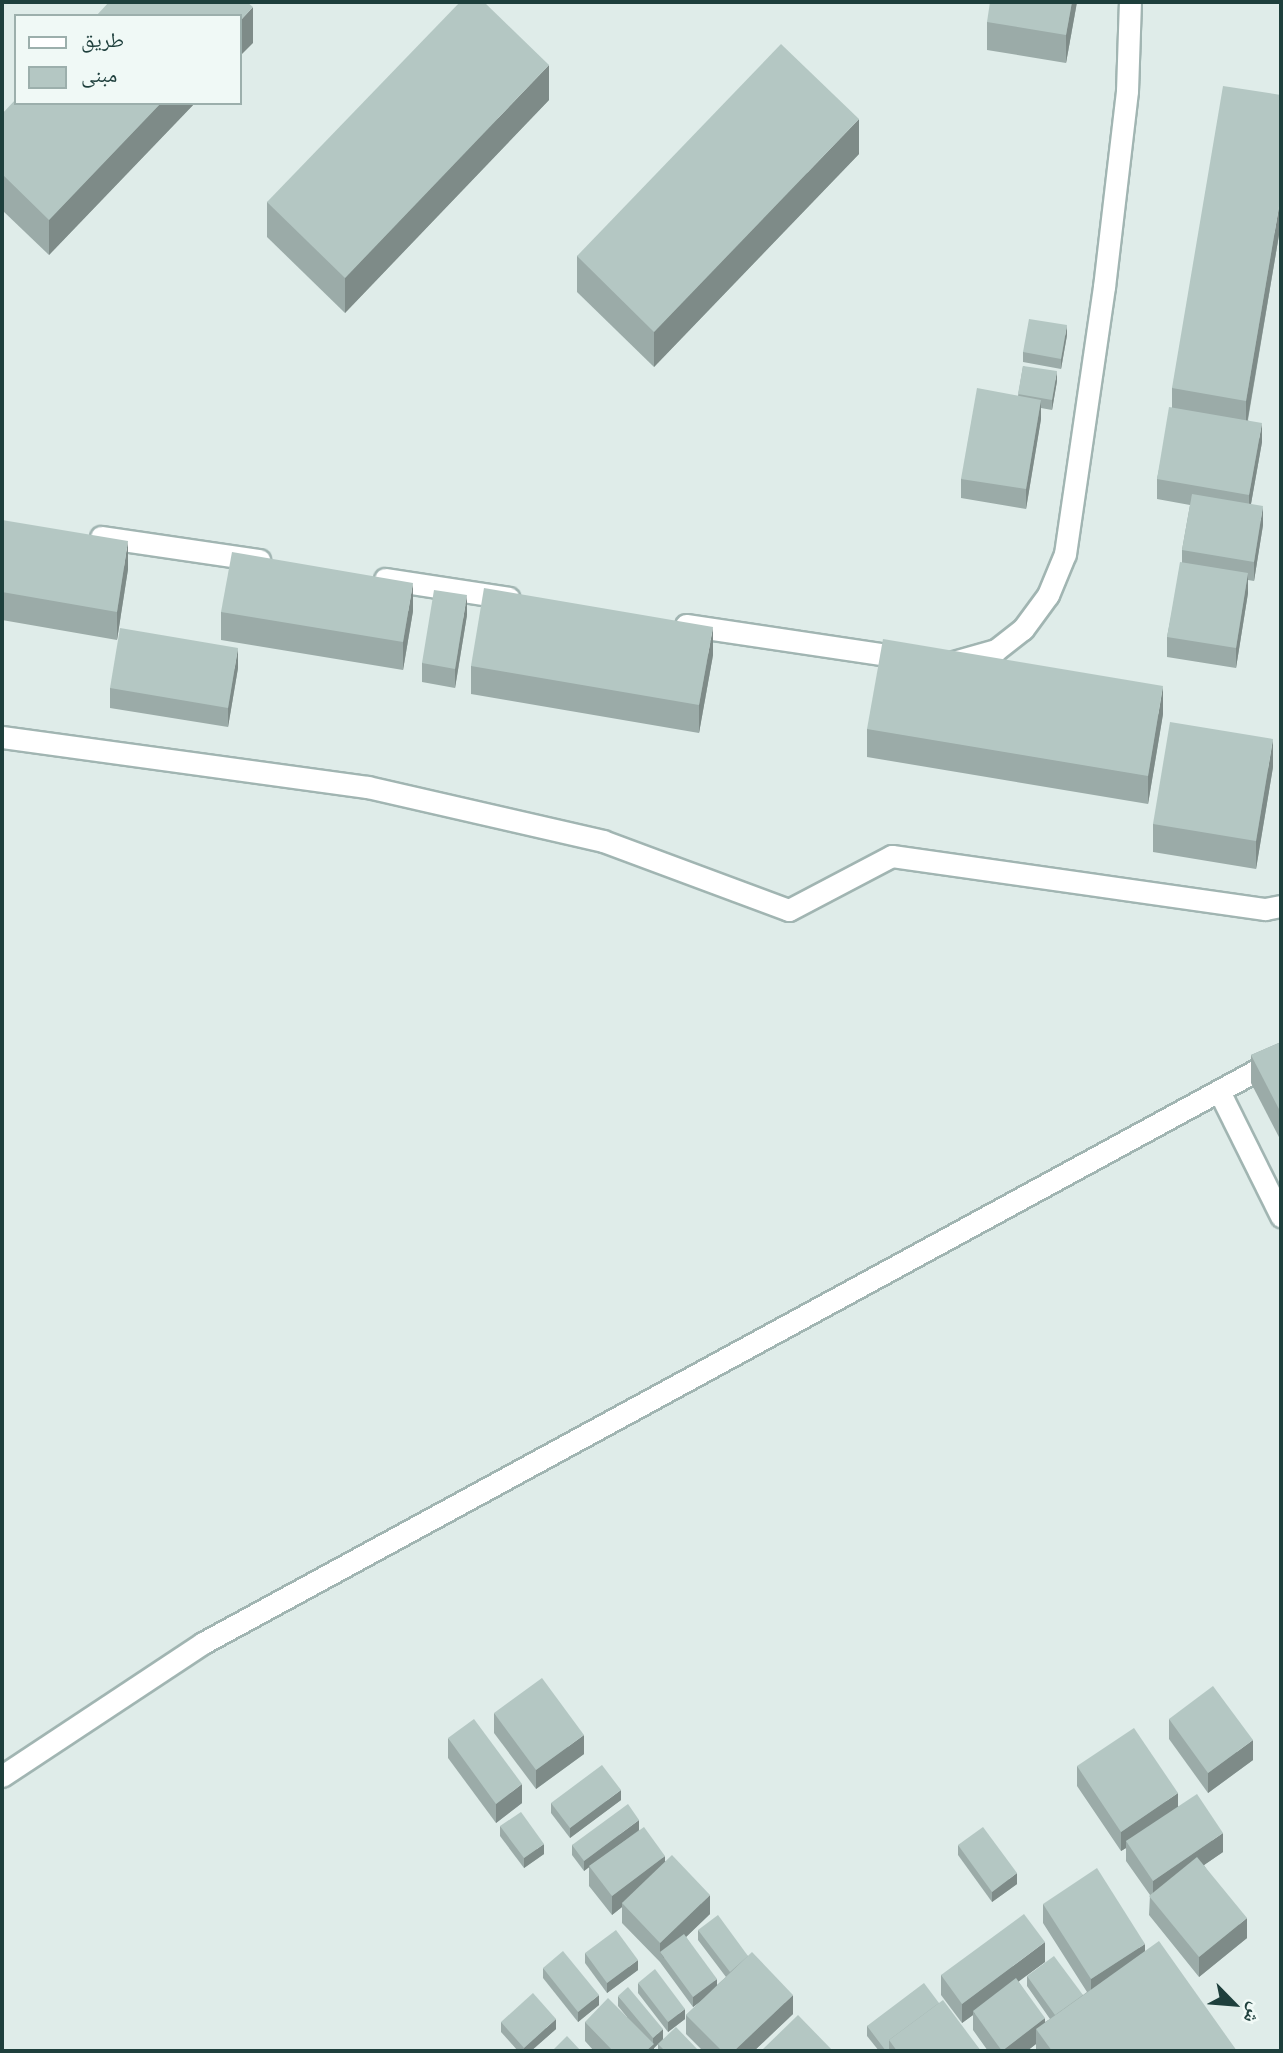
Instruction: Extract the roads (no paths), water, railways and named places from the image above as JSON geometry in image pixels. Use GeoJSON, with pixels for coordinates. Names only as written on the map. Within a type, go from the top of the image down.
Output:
{"type":"FeatureCollection","features":[{"type":"Feature","properties":{"kind":"street"},"geometry":{"type":"LineString","coordinates":[[663,622],[884,656],[957,662],[996,650],[1032,618],[1048,595],[1065,554],[1106,274],[1127,91],[1130,2]]}},
{"type":"Feature","properties":{"kind":"street"},"geometry":{"type":"LineString","coordinates":[[84,535],[277,563]]}},
{"type":"Feature","properties":{"kind":"street"},"geometry":{"type":"LineString","coordinates":[[359,575],[524,600]]}},
{"type":"Feature","properties":{"kind":"street"},"geometry":{"type":"LineString","coordinates":[[2,737],[368,787],[603,841],[789,910],[892,856],[1265,909],[1281,906]]}},
{"type":"Feature","properties":{"kind":"street"},"geometry":{"type":"LineString","coordinates":[[2,1776],[203,1643],[1281,1057]]}},
{"type":"Feature","properties":{"kind":"street"},"geometry":{"type":"LineString","coordinates":[[1219,1091],[1281,1216]]}}]}
